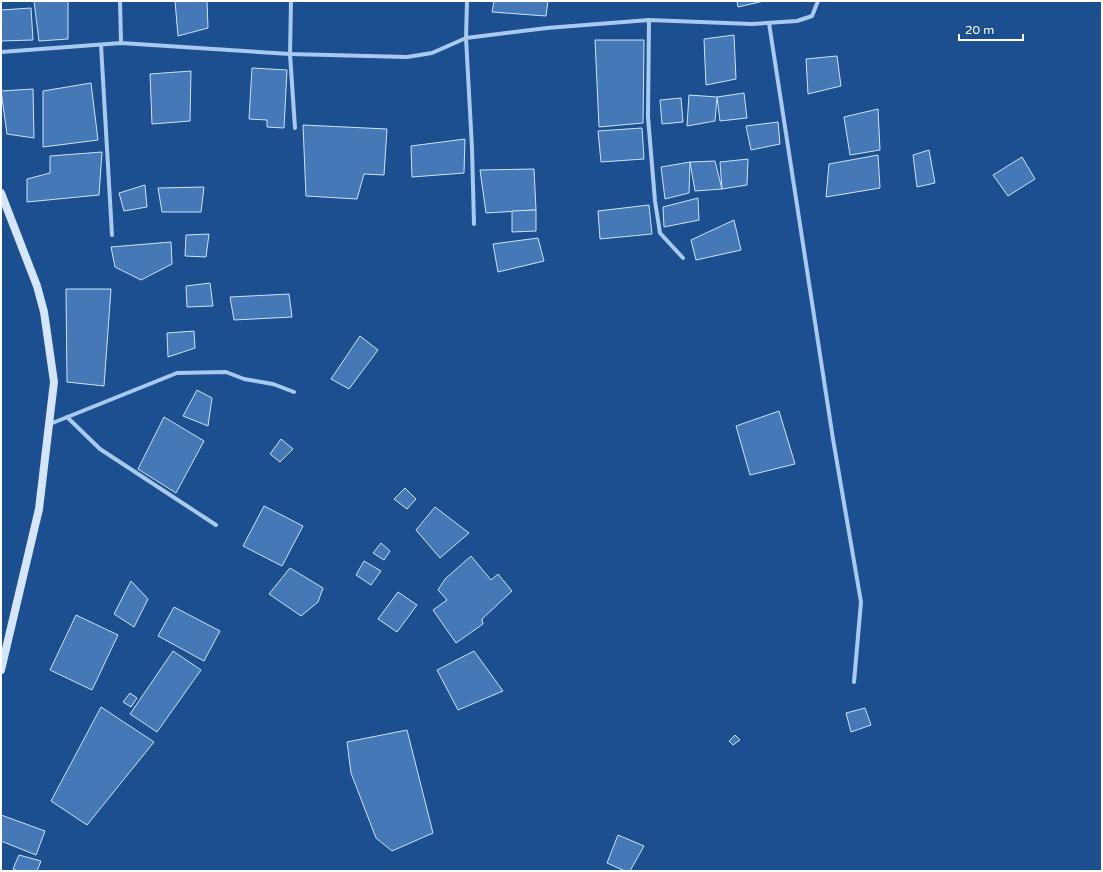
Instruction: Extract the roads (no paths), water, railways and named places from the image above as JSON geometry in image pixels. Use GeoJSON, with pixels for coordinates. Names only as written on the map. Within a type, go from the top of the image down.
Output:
{"type":"FeatureCollection","features":[{"type":"Feature","properties":{"kind":"main road"},"geometry":{"type":"LineString","coordinates":[[1,193],[37,286],[44,312],[54,382],[39,509],[1,670]]}},
{"type":"Feature","properties":{"kind":"street"},"geometry":{"type":"LineString","coordinates":[[120,1],[121,44]]}},
{"type":"Feature","properties":{"kind":"street"},"geometry":{"type":"LineString","coordinates":[[291,1],[290,54],[295,128]]}},
{"type":"Feature","properties":{"kind":"street"},"geometry":{"type":"LineString","coordinates":[[467,1],[466,38],[472,148],[474,224]]}},
{"type":"Feature","properties":{"kind":"street"},"geometry":{"type":"LineString","coordinates":[[1,52],[121,44],[290,54],[407,57],[432,53],[466,38],[547,28],[650,20],[752,24],[797,21],[812,16],[818,1]]}},
{"type":"Feature","properties":{"kind":"street"},"geometry":{"type":"LineString","coordinates":[[650,20],[648,117],[657,214],[660,233],[683,258]]}},
{"type":"Feature","properties":{"kind":"street"},"geometry":{"type":"LineString","coordinates":[[769,23],[831,423],[861,602],[854,682]]}},
{"type":"Feature","properties":{"kind":"street"},"geometry":{"type":"LineString","coordinates":[[101,45],[112,235]]}},
{"type":"Feature","properties":{"kind":"street"},"geometry":{"type":"LineString","coordinates":[[49,424],[177,373],[226,372],[244,378],[273,384],[294,392]]}},
{"type":"Feature","properties":{"kind":"street"},"geometry":{"type":"LineString","coordinates":[[67,417],[100,449],[216,525]]}}]}
